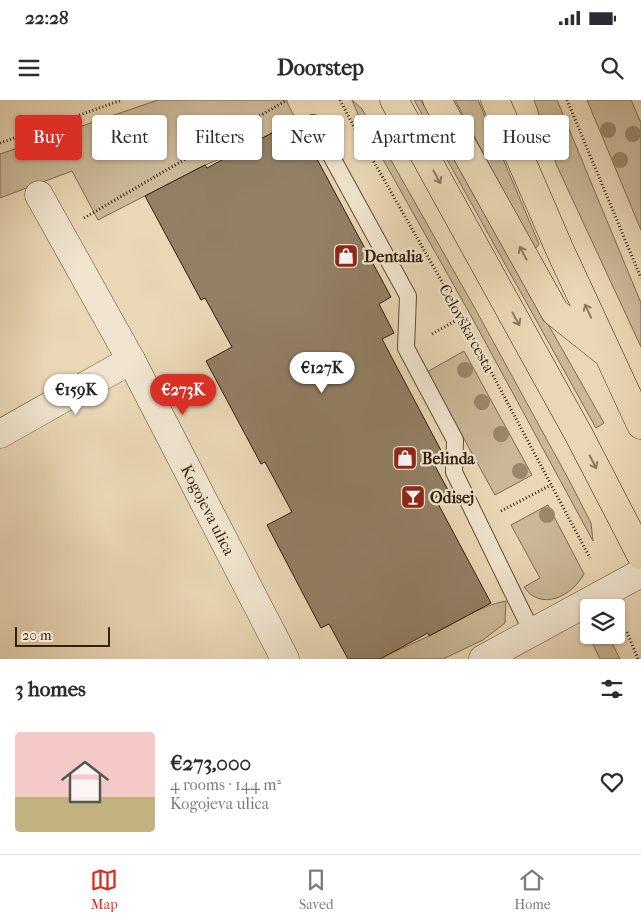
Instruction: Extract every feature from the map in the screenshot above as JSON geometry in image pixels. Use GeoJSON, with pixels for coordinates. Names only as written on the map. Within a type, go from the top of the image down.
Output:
{"type":"FeatureCollection","features":[{"type":"Feature","properties":{"kind":"main road"},"geometry":{"type":"LineString","coordinates":[[438,100],[555,312],[609,355]]}},
{"type":"Feature","properties":{"kind":"main road"},"geometry":{"type":"LineString","coordinates":[[495,100],[501,115]]}},
{"type":"Feature","properties":{"kind":"main road"},"geometry":{"type":"LineString","coordinates":[[510,100],[510,115]]}},
{"type":"Feature","properties":{"kind":"main road"},"geometry":{"type":"LineString","coordinates":[[393,101],[556,393],[641,555]]}},
{"type":"Feature","properties":{"kind":"main road"},"geometry":{"type":"LineString","coordinates":[[520,160],[641,425]]}},
{"type":"Feature","properties":{"kind":"street","name":"Kogojeva ulica"},"geometry":{"type":"LineString","coordinates":[[40,195],[131,360],[285,659]]}},
{"type":"Feature","properties":{"kind":"street"},"geometry":{"type":"LineString","coordinates":[[0,434],[131,360]]}},
{"type":"Feature","properties":{"kind":"street"},"geometry":{"type":"LineString","coordinates":[[483,659],[641,573]]}},
{"type":"Feature","properties":{"kind":"lane"},"geometry":{"type":"LineString","coordinates":[[333,160],[408,296],[406,348],[455,440],[454,472],[532,632]]}},
{"type":"Feature","properties":{"kind":"path"},"geometry":{"type":"LineString","coordinates":[[0,143],[122,100]]}},
{"type":"Feature","properties":{"kind":"path"},"geometry":{"type":"LineString","coordinates":[[60,232],[286,100]]}},
{"type":"Feature","properties":{"kind":"path","name":"Celovška cesta"},"geometry":{"type":"LineString","coordinates":[[340,100],[462,317],[590,558]]}},
{"type":"Feature","properties":{"kind":"path"},"geometry":{"type":"LineString","coordinates":[[567,100],[641,278]]}},
{"type":"Feature","properties":{"kind":"path"},"geometry":{"type":"LineString","coordinates":[[430,334],[462,317]]}},
{"type":"Feature","properties":{"kind":"path"},"geometry":{"type":"LineString","coordinates":[[523,500],[551,485]]}},
{"type":"Feature","properties":{"kind":"path"},"geometry":{"type":"LineString","coordinates":[[626,632],[638,659]]}},
{"type":"Feature","properties":{"kind":"shaded area"},"geometry":{"type":"Polygon","coordinates":[[[158,100],[286,100],[294,115],[272,115],[272,133],[262,138],[262,115],[177,115],[177,160],[218,160],[98,220],[72,171],[0,198],[0,154],[15,149],[15,160],[82,160],[82,126],[92,123],[92,160],[167,160],[167,115],[114,115],[158,100]]]}},
{"type":"Feature","properties":{"kind":"shaded area"},"geometry":{"type":"Polygon","coordinates":[[[352,100],[365,115],[358,115],[352,100]]]}},
{"type":"Feature","properties":{"kind":"shaded area"},"geometry":{"type":"Polygon","coordinates":[[[414,100],[421,100],[429,115],[422,115],[414,100]]]}},
{"type":"Feature","properties":{"kind":"shaded area"},"geometry":{"type":"Polygon","coordinates":[[[455,100],[478,100],[484,115],[484,155],[474,136],[474,115],[463,115],[455,100]]]}},
{"type":"Feature","properties":{"kind":"shaded area"},"geometry":{"type":"Polygon","coordinates":[[[534,100],[557,100],[563,115],[539,115],[534,100]]]}},
{"type":"Feature","properties":{"kind":"shaded area"},"geometry":{"type":"Polygon","coordinates":[[[587,100],[631,100],[641,123],[641,230],[587,100]]]}},
{"type":"Feature","properties":{"kind":"shaded area"},"geometry":{"type":"Polygon","coordinates":[[[569,129],[641,303],[641,347],[555,160],[569,160],[569,129]]]}},
{"type":"Feature","properties":{"kind":"shaded area"},"geometry":{"type":"Polygon","coordinates":[[[383,160],[391,160],[477,312],[591,523],[593,541],[470,314],[383,160]]]}},
{"type":"Feature","properties":{"kind":"shaded area"},"geometry":{"type":"Polygon","coordinates":[[[447,160],[455,160],[604,423],[596,428],[447,160]]]}},
{"type":"Feature","properties":{"kind":"shaded area"},"geometry":{"type":"Polygon","coordinates":[[[487,160],[503,160],[539,244],[536,248],[533,247],[487,160]]]}},
{"type":"Feature","properties":{"kind":"shaded area"},"geometry":{"type":"Polygon","coordinates":[[[464,351],[532,475],[495,495],[427,372],[464,351]]]}},
{"type":"Feature","properties":{"kind":"shaded area"},"geometry":{"type":"Polygon","coordinates":[[[548,505],[584,574],[572,589],[556,598],[547,600],[531,595],[524,587],[540,578],[511,525],[548,505]]]}},
{"type":"Feature","properties":{"kind":"shaded area"},"geometry":{"type":"Polygon","coordinates":[[[506,601],[505,623],[483,640],[443,659],[380,659],[476,611],[506,601]]]}},
{"type":"Feature","properties":{"kind":"shaded area"},"geometry":{"type":"Polygon","coordinates":[[[593,644],[612,644],[620,659],[600,659],[593,644]]]}},
{"type":"Feature","properties":{"kind":"building"},"geometry":{"type":"Polygon","coordinates":[[[272,133],[272,160],[317,160],[391,297],[379,304],[394,333],[382,339],[444,456],[444,461],[435,466],[448,490],[435,498],[491,603],[429,636],[428,633],[380,659],[348,659],[329,624],[321,628],[267,525],[292,512],[265,462],[261,464],[206,361],[232,347],[205,298],[201,300],[145,196],[205,165],[207,168],[222,160],[262,160],[262,138],[272,133]]]}},
{"type":"Feature","properties":{"kind":"place","name":"Dentalia"},"geometry":{"type":"Point","coordinates":[346,256]}},
{"type":"Feature","properties":{"kind":"place","name":"Belinda"},"geometry":{"type":"Point","coordinates":[405,458]}},
{"type":"Feature","properties":{"kind":"place","name":"Odisej"},"geometry":{"type":"Point","coordinates":[413,497]}}]}
